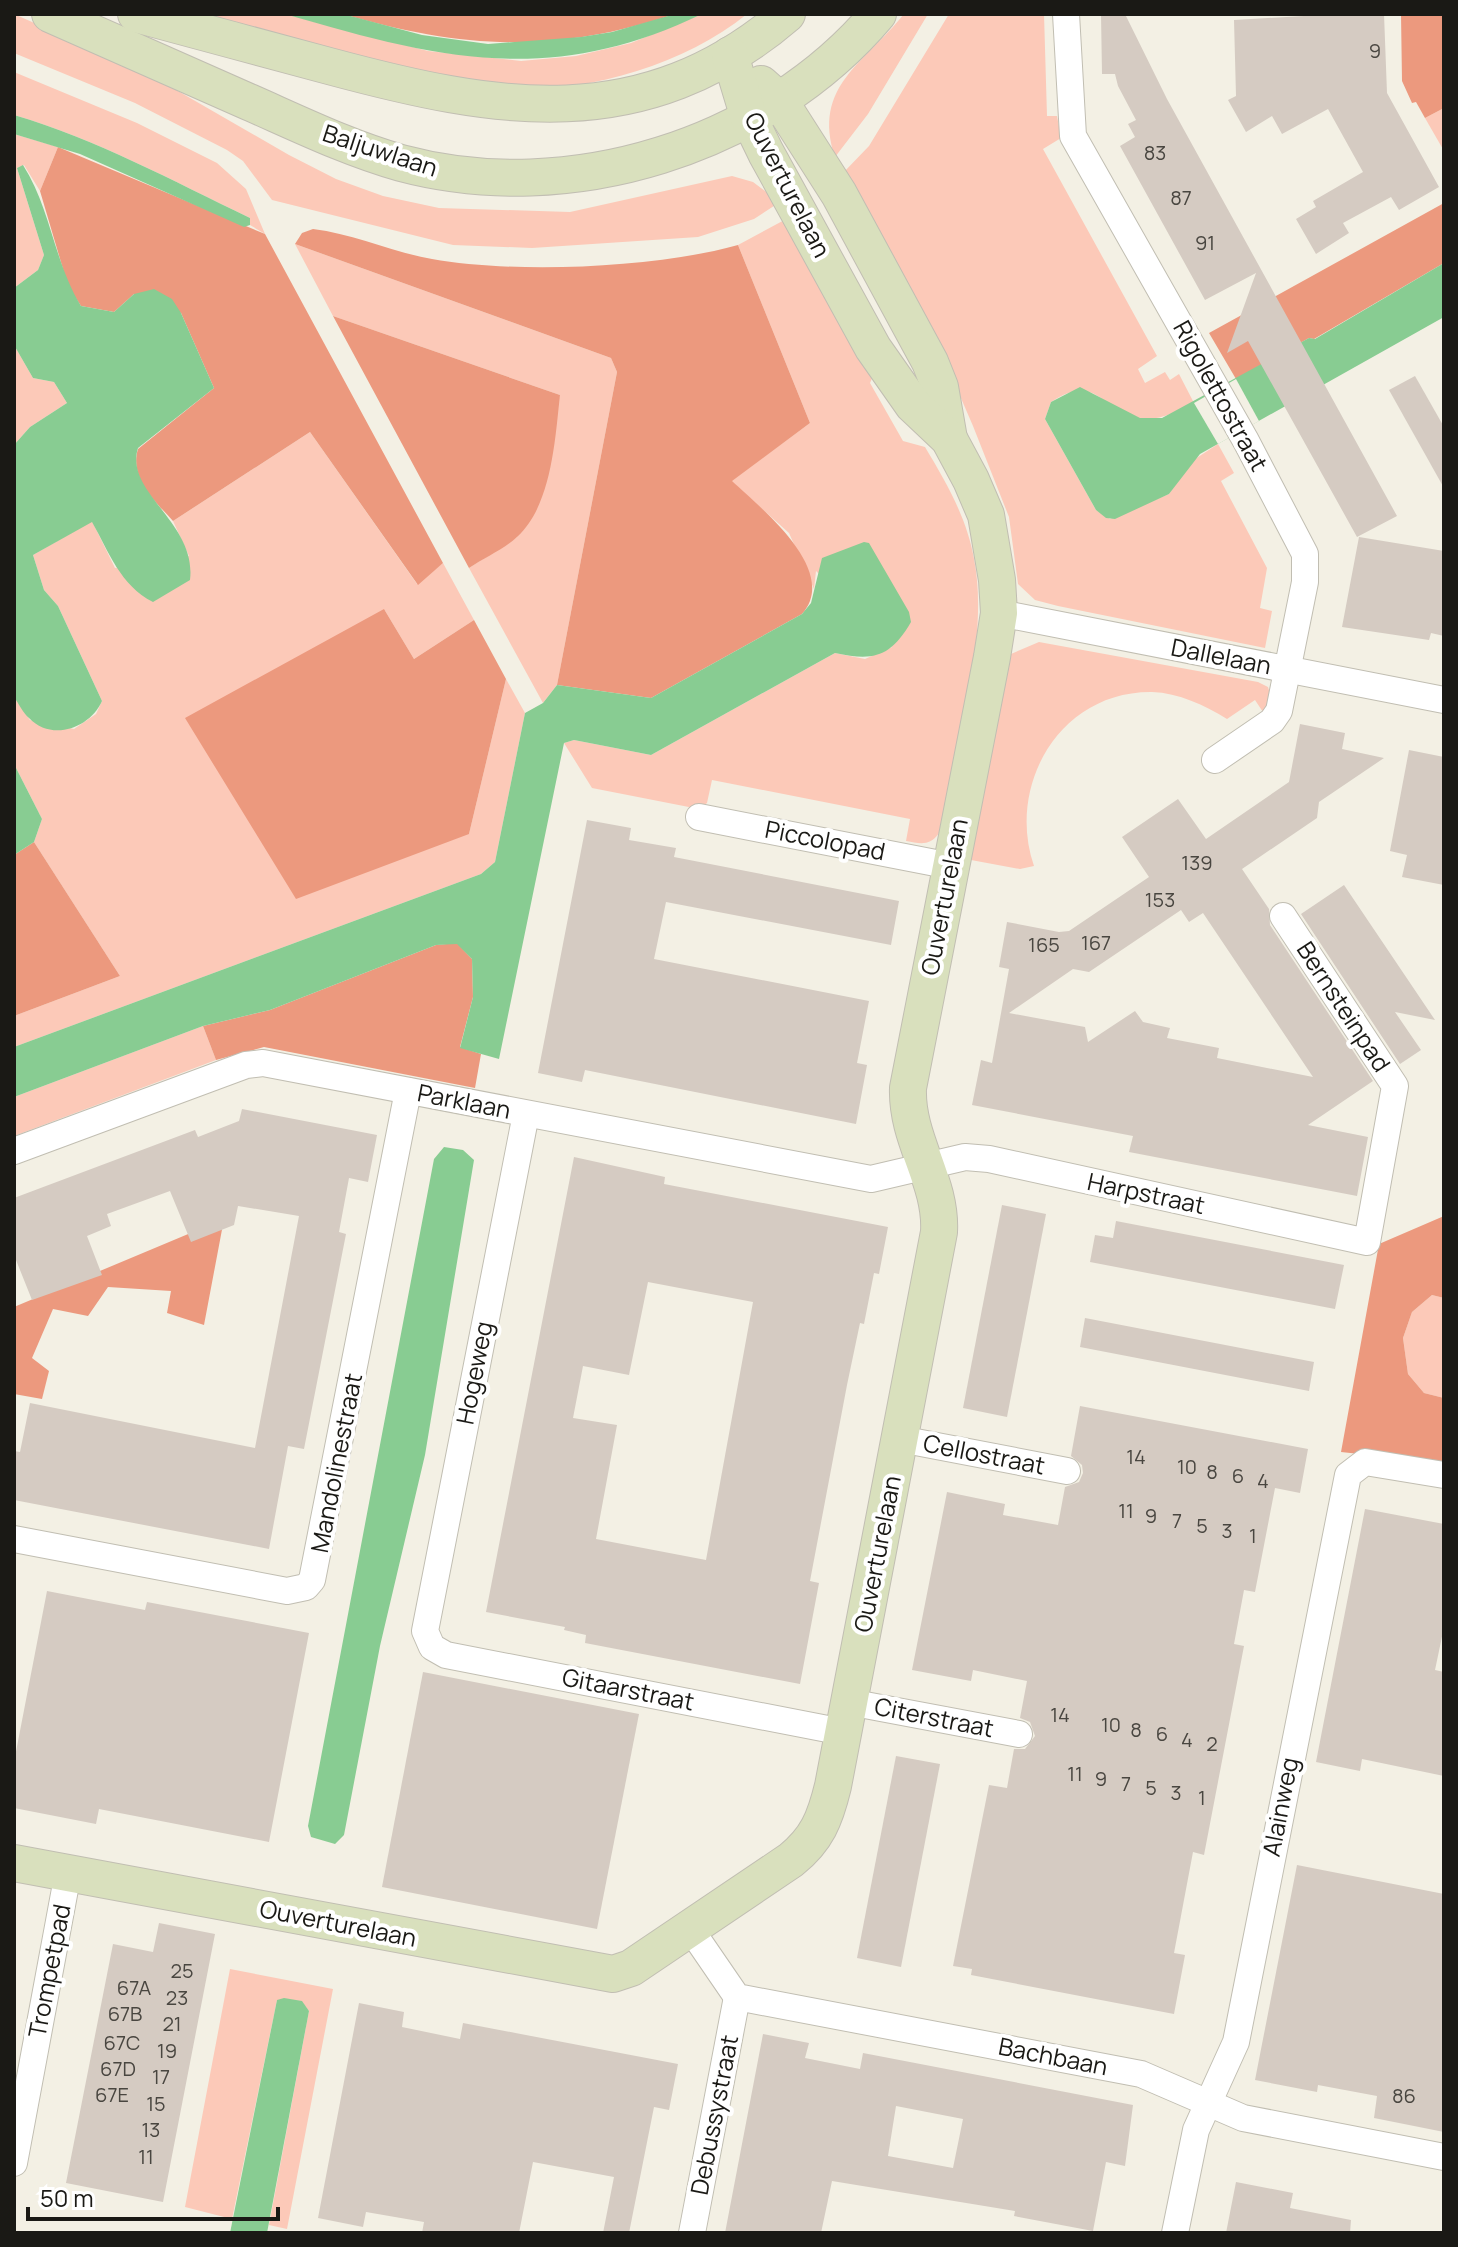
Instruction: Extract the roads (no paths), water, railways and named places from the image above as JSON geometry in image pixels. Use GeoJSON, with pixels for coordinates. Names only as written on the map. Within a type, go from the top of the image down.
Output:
{"type":"FeatureCollection","features":[{"type":"Feature","properties":{"kind":"street","name":"Baljuwlaan"},"geometry":{"type":"LineString","coordinates":[[50,14],[345,144],[452,174],[523,178],[603,168],[683,148],[764,109],[821,70],[878,14]]}},
{"type":"Feature","properties":{"kind":"street"},"geometry":{"type":"LineString","coordinates":[[136,14],[413,89],[538,106],[583,105],[622,98],[730,55],[787,14]]}},
{"type":"Feature","properties":{"kind":"street","name":"Rigolettostraat"},"geometry":{"type":"LineString","coordinates":[[1066,14],[1073,136],[1305,554],[1305,582],[1279,711],[1272,721],[1215,760]]}},
{"type":"Feature","properties":{"kind":"street","name":"Ouverturelaan"},"geometry":{"type":"LineString","coordinates":[[14,1863],[613,1974],[631,1968],[809,1846],[827,1811],[939,1232],[938,1206],[910,1127],[908,1088],[999,613],[986,515],[949,439],[913,405],[873,348],[764,109],[730,55]]}},
{"type":"Feature","properties":{"kind":"street","name":"Dallelaan"},"geometry":{"type":"LineString","coordinates":[[999,613],[1444,700]]}},
{"type":"Feature","properties":{"kind":"street","name":"Piccolopad"},"geometry":{"type":"LineString","coordinates":[[699,817],[951,866]]}},
{"type":"Feature","properties":{"kind":"street","name":"Bernsteinpad"},"geometry":{"type":"LineString","coordinates":[[1283,916],[1395,1086],[1367,1242]]}},
{"type":"Feature","properties":{"kind":"street","name":"Parklaan"},"geometry":{"type":"LineString","coordinates":[[14,1151],[246,1065],[263,1063],[871,1179],[925,1168]]}},
{"type":"Feature","properties":{"kind":"street","name":"Mandolinestraat"},"geometry":{"type":"LineString","coordinates":[[14,1539],[287,1591],[306,1587],[312,1580],[408,1091]]}},
{"type":"Feature","properties":{"kind":"street","name":"Hogeweg"},"geometry":{"type":"LineString","coordinates":[[425,1631],[526,1114]]}},
{"type":"Feature","properties":{"kind":"street","name":"Harpstraat"},"geometry":{"type":"LineString","coordinates":[[925,1168],[965,1157],[989,1159],[1367,1242]]}},
{"type":"Feature","properties":{"kind":"street","name":"Cellostraat"},"geometry":{"type":"LineString","coordinates":[[900,1439],[1067,1471]]}},
{"type":"Feature","properties":{"kind":"street","name":"Alainweg"},"geometry":{"type":"LineString","coordinates":[[1175,2233],[1190,2153],[1236,2042],[1348,1475],[1365,1462],[1444,1475]]}},
{"type":"Feature","properties":{"kind":"street","name":"Gitaarstraat"},"geometry":{"type":"LineString","coordinates":[[425,1631],[432,1647],[446,1655],[846,1717]]}},
{"type":"Feature","properties":{"kind":"street","name":"Citerstraat"},"geometry":{"type":"LineString","coordinates":[[846,1717],[1019,1734]]}},
{"type":"Feature","properties":{"kind":"street","name":"Trompetpad"},"geometry":{"type":"LineString","coordinates":[[14,2163],[68,1873]]}},
{"type":"Feature","properties":{"kind":"street"},"geometry":{"type":"LineString","coordinates":[[689,1927],[737,1997]]}},
{"type":"Feature","properties":{"kind":"street","name":"Bachbaan"},"geometry":{"type":"LineString","coordinates":[[737,1997],[1141,2074],[1243,2118],[1444,2157]]}},
{"type":"Feature","properties":{"kind":"street","name":"Debussystraat"},"geometry":{"type":"LineString","coordinates":[[692,2233],[737,1997]]}}]}
